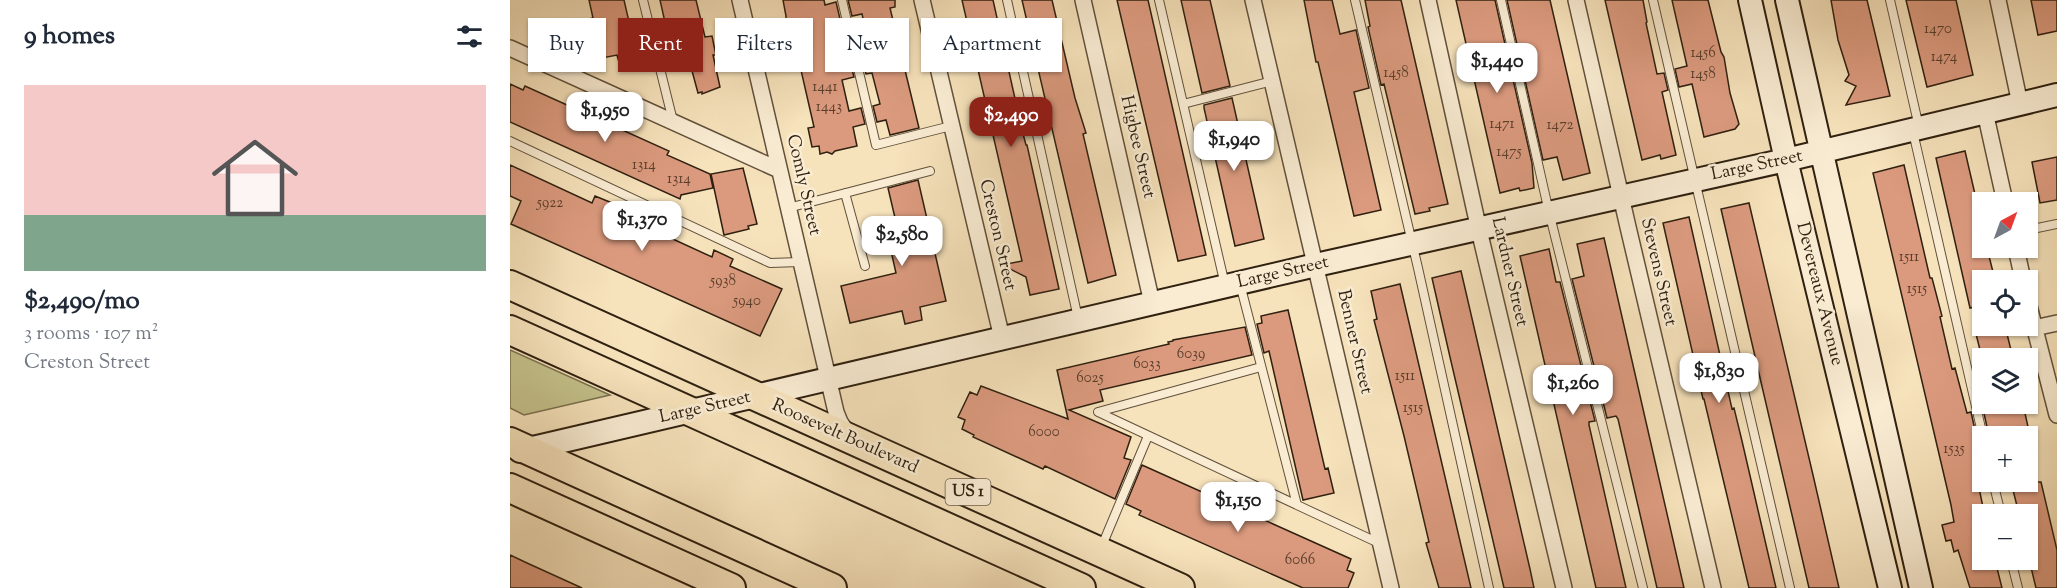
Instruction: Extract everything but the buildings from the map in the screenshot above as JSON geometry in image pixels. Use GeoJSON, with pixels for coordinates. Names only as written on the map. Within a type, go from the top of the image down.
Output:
{"type":"FeatureCollection","features":[{"type":"Feature","properties":{"kind":"highway","name":"Roosevelt Boulevard"},"geometry":{"type":"LineString","coordinates":[[510,285],[1180,588]]}},
{"type":"Feature","properties":{"kind":"highway","name":"US 1"},"geometry":{"type":"LineString","coordinates":[[510,330],[1081,588]]}},
{"type":"Feature","properties":{"kind":"highway"},"geometry":{"type":"LineString","coordinates":[[515,448],[832,588]]}},
{"type":"Feature","properties":{"kind":"highway"},"geometry":{"type":"LineString","coordinates":[[510,488],[731,588]]}},
{"type":"Feature","properties":{"kind":"highway"},"geometry":{"type":"LineString","coordinates":[[1108,555],[1156,588]]}},
{"type":"Feature","properties":{"kind":"street","name":"Comly Street"},"geometry":{"type":"LineString","coordinates":[[740,0],[828,380],[840,422],[855,441]]}},
{"type":"Feature","properties":{"kind":"street","name":"Creston Street"},"geometry":{"type":"LineString","coordinates":[[922,0],[1002,339]]}},
{"type":"Feature","properties":{"kind":"street","name":"Higbee Street"},"geometry":{"type":"LineString","coordinates":[[1083,0],[1152,303]]}},
{"type":"Feature","properties":{"kind":"street","name":"Benner Street"},"geometry":{"type":"LineString","coordinates":[[1253,0],[1391,588]]}},
{"type":"Feature","properties":{"kind":"street","name":"Lardner Street"},"geometry":{"type":"LineString","coordinates":[[1428,0],[1479,230],[1564,588]]}},
{"type":"Feature","properties":{"kind":"street","name":"Stevens Street"},"geometry":{"type":"LineString","coordinates":[[1576,0],[1713,588]]}},
{"type":"Feature","properties":{"kind":"street","name":"Devereaux Avenue"},"geometry":{"type":"LineString","coordinates":[[1750,0],[1786,160],[1890,588]]}},
{"type":"Feature","properties":{"kind":"street","name":"Devereaux Avenue"},"geometry":{"type":"LineString","coordinates":[[1787,0],[1921,588]]}},
{"type":"Feature","properties":{"kind":"street"},"geometry":{"type":"LineString","coordinates":[[1998,0],[2020,104]]}},
{"type":"Feature","properties":{"kind":"street"},"geometry":{"type":"LineString","coordinates":[[510,48],[779,170]]}},
{"type":"Feature","properties":{"kind":"street","name":"Large Street"},"geometry":{"type":"LineString","coordinates":[[515,448],[828,380],[1233,284],[1822,152],[2057,95]]}},
{"type":"Feature","properties":{"kind":"street"},"geometry":{"type":"LineString","coordinates":[[1985,112],[2003,192]]}},
{"type":"Feature","properties":{"kind":"street"},"geometry":{"type":"LineString","coordinates":[[2038,327],[2057,323]]}},
{"type":"Feature","properties":{"kind":"street"},"geometry":{"type":"LineString","coordinates":[[2036,336],[2057,412]]}},
{"type":"Feature","properties":{"kind":"street"},"geometry":{"type":"LineString","coordinates":[[1879,539],[1908,533]]}},
{"type":"Feature","properties":{"kind":"lane"},"geometry":{"type":"LineString","coordinates":[[643,0],[673,121]]}},
{"type":"Feature","properties":{"kind":"lane"},"geometry":{"type":"LineString","coordinates":[[842,0],[876,145],[951,126]]}},
{"type":"Feature","properties":{"kind":"lane"},"geometry":{"type":"LineString","coordinates":[[1007,0],[1078,321]]}},
{"type":"Feature","properties":{"kind":"lane"},"geometry":{"type":"LineString","coordinates":[[1158,0],[1183,104],[1233,284],[1261,367],[1297,506]]}},
{"type":"Feature","properties":{"kind":"lane"},"geometry":{"type":"LineString","coordinates":[[1355,0],[1489,588]]}},
{"type":"Feature","properties":{"kind":"lane"},"geometry":{"type":"LineString","coordinates":[[1501,0],[1549,212],[1643,588]]}},
{"type":"Feature","properties":{"kind":"lane"},"geometry":{"type":"LineString","coordinates":[[1653,0],[1790,588]]}},
{"type":"Feature","properties":{"kind":"lane"},"geometry":{"type":"LineString","coordinates":[[1890,0],[1981,426]]}},
{"type":"Feature","properties":{"kind":"lane"},"geometry":{"type":"LineString","coordinates":[[1183,104],[1272,81]]}},
{"type":"Feature","properties":{"kind":"lane"},"geometry":{"type":"LineString","coordinates":[[510,141],[770,263],[801,262]]}},
{"type":"Feature","properties":{"kind":"lane"},"geometry":{"type":"LineString","coordinates":[[788,208],[930,171]]}},
{"type":"Feature","properties":{"kind":"lane"},"geometry":{"type":"LineString","coordinates":[[845,193],[865,266]]}},
{"type":"Feature","properties":{"kind":"lane"},"geometry":{"type":"LineString","coordinates":[[2038,228],[2057,224]]}},
{"type":"Feature","properties":{"kind":"lane"},"geometry":{"type":"LineString","coordinates":[[1261,367],[1098,412],[1381,544]]}},
{"type":"Feature","properties":{"kind":"lane"},"geometry":{"type":"LineString","coordinates":[[1108,555],[1148,436]]}},
{"type":"Feature","properties":{"kind":"lane"},"geometry":{"type":"LineString","coordinates":[[2014,570],[2018,588]]}},
{"type":"Feature","properties":{"kind":"shaded area"},"geometry":{"type":"Polygon","coordinates":[[[510,350],[610,395],[524,415],[510,408],[510,350]]]}}]}
